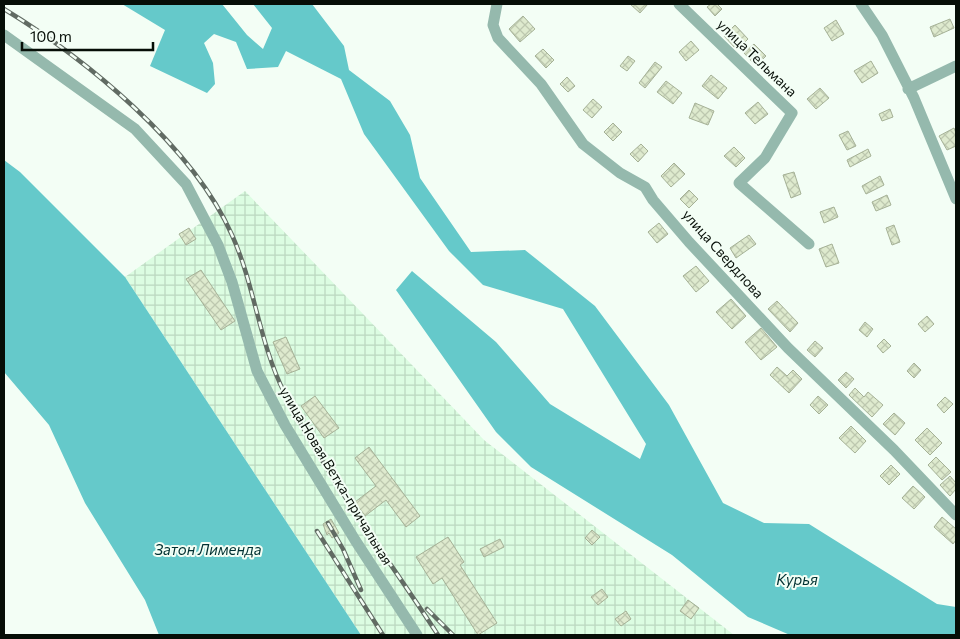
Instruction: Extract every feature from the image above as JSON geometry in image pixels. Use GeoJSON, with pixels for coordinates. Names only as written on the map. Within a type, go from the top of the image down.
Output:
{"type":"FeatureCollection","features":[{"type":"Feature","properties":{"kind":"street","name":"улица Свердлова"},"geometry":{"type":"LineString","coordinates":[[498,4],[493,25],[498,38],[541,84],[583,144],[620,173],[645,187],[653,200],[689,242],[788,348],[894,450],[956,515]]}},
{"type":"Feature","properties":{"kind":"street","name":"улица Тельмана"},"geometry":{"type":"LineString","coordinates":[[679,4],[792,113],[765,158],[739,184],[809,244]]}},
{"type":"Feature","properties":{"kind":"street"},"geometry":{"type":"LineString","coordinates":[[861,4],[882,35],[914,98],[956,199]]}},
{"type":"Feature","properties":{"kind":"street","name":"улица Новая Ветка-причальная"},"geometry":{"type":"LineString","coordinates":[[4,35],[135,129],[186,184],[218,245],[232,282],[257,371],[290,434],[355,540],[417,635]]}},
{"type":"Feature","properties":{"kind":"street"},"geometry":{"type":"LineString","coordinates":[[908,89],[956,66]]}},
{"type":"Feature","properties":{"kind":"shaded area"},"geometry":{"type":"Polygon","coordinates":[[[245,191],[484,440],[734,635],[361,635],[125,277],[245,191]]]}},
{"type":"Feature","properties":{"kind":"water","name":"Курья"},"geometry":{"type":"Polygon","coordinates":[[[122,4],[222,4],[247,35],[263,49],[272,28],[253,4],[312,4],[344,46],[349,70],[390,101],[410,135],[420,178],[471,252],[525,250],[595,306],[669,405],[723,503],[764,523],[809,524],[937,604],[956,607],[956,635],[790,635],[748,617],[672,555],[531,467],[496,432],[396,290],[412,271],[496,342],[550,404],[640,459],[646,444],[563,309],[483,285],[449,251],[364,134],[341,79],[286,51],[278,67],[247,69],[236,42],[214,34],[204,43],[213,63],[215,84],[207,93],[150,66],[165,30],[122,4]]]}},
{"type":"Feature","properties":{"kind":"water","name":"Затон Лименда"},"geometry":{"type":"Polygon","coordinates":[[[4,160],[20,172],[125,277],[361,635],[159,635],[145,600],[85,503],[49,425],[4,372],[4,160]]]}},
{"type":"Feature","properties":{"kind":"building"},"geometry":{"type":"Polygon","coordinates":[[[630,4],[648,4],[640,13],[630,4]]]}},
{"type":"Feature","properties":{"kind":"building"},"geometry":{"type":"Polygon","coordinates":[[[711,4],[717,4],[722,9],[715,16],[707,7],[711,4]]]}},
{"type":"Feature","properties":{"kind":"building"},"geometry":{"type":"Polygon","coordinates":[[[523,16],[535,29],[520,42],[509,29],[523,16]]]}},
{"type":"Feature","properties":{"kind":"building"},"geometry":{"type":"Polygon","coordinates":[[[950,19],[954,28],[934,37],[930,27],[950,19]]]}},
{"type":"Feature","properties":{"kind":"building"},"geometry":{"type":"Polygon","coordinates":[[[836,20],[844,34],[832,41],[824,28],[836,20]]]}},
{"type":"Feature","properties":{"kind":"building"},"geometry":{"type":"Polygon","coordinates":[[[735,25],[748,39],[737,50],[724,36],[735,25]]]}},
{"type":"Feature","properties":{"kind":"building"},"geometry":{"type":"Polygon","coordinates":[[[691,41],[699,50],[686,61],[679,52],[691,41]]]}},
{"type":"Feature","properties":{"kind":"building"},"geometry":{"type":"Polygon","coordinates":[[[754,44],[766,56],[756,66],[744,53],[754,44]]]}},
{"type":"Feature","properties":{"kind":"building"},"geometry":{"type":"Polygon","coordinates":[[[543,49],[554,60],[546,68],[535,56],[543,49]]]}},
{"type":"Feature","properties":{"kind":"building"},"geometry":{"type":"Polygon","coordinates":[[[628,56],[635,61],[627,71],[620,66],[628,56]]]}},
{"type":"Feature","properties":{"kind":"building"},"geometry":{"type":"Polygon","coordinates":[[[871,61],[878,73],[862,83],[854,71],[871,61]]]}},
{"type":"Feature","properties":{"kind":"building"},"geometry":{"type":"Polygon","coordinates":[[[655,62],[662,67],[645,88],[639,83],[655,62]]]}},
{"type":"Feature","properties":{"kind":"building"},"geometry":{"type":"Polygon","coordinates":[[[711,75],[727,88],[718,99],[702,86],[711,75]]]}},
{"type":"Feature","properties":{"kind":"building"},"geometry":{"type":"Polygon","coordinates":[[[567,77],[575,86],[568,92],[560,84],[567,77]]]}},
{"type":"Feature","properties":{"kind":"building"},"geometry":{"type":"Polygon","coordinates":[[[666,81],[682,93],[673,104],[657,92],[666,81]]]}},
{"type":"Feature","properties":{"kind":"building"},"geometry":{"type":"Polygon","coordinates":[[[820,88],[829,98],[816,109],[807,99],[820,88]]]}},
{"type":"Feature","properties":{"kind":"building"},"geometry":{"type":"Polygon","coordinates":[[[593,99],[602,107],[592,118],[583,110],[593,99]]]}},
{"type":"Feature","properties":{"kind":"building"},"geometry":{"type":"Polygon","coordinates":[[[758,102],[768,114],[755,124],[745,113],[758,102]]]}},
{"type":"Feature","properties":{"kind":"building"},"geometry":{"type":"Polygon","coordinates":[[[695,103],[714,111],[708,125],[689,118],[695,103]]]}},
{"type":"Feature","properties":{"kind":"building"},"geometry":{"type":"Polygon","coordinates":[[[890,109],[893,117],[882,121],[879,114],[890,109]]]}},
{"type":"Feature","properties":{"kind":"building"},"geometry":{"type":"Polygon","coordinates":[[[613,123],[622,132],[613,141],[604,132],[613,123]]]}},
{"type":"Feature","properties":{"kind":"building"},"geometry":{"type":"Polygon","coordinates":[[[954,128],[956,146],[947,150],[939,136],[954,128]]]}},
{"type":"Feature","properties":{"kind":"building"},"geometry":{"type":"Polygon","coordinates":[[[848,131],[856,146],[847,150],[839,135],[848,131]]]}},
{"type":"Feature","properties":{"kind":"building"},"geometry":{"type":"Polygon","coordinates":[[[641,144],[648,151],[638,162],[630,154],[641,144]]]}},
{"type":"Feature","properties":{"kind":"building"},"geometry":{"type":"Polygon","coordinates":[[[734,147],[745,158],[736,167],[724,156],[734,147]]]}},
{"type":"Feature","properties":{"kind":"building"},"geometry":{"type":"Polygon","coordinates":[[[868,149],[871,156],[850,167],[847,160],[868,149]]]}},
{"type":"Feature","properties":{"kind":"building"},"geometry":{"type":"Polygon","coordinates":[[[674,163],[685,174],[671,187],[661,176],[674,163]]]}},
{"type":"Feature","properties":{"kind":"building"},"geometry":{"type":"Polygon","coordinates":[[[794,172],[801,194],[791,198],[783,175],[794,172]]]}},
{"type":"Feature","properties":{"kind":"building"},"geometry":{"type":"Polygon","coordinates":[[[880,176],[884,185],[866,194],[862,186],[880,176]]]}},
{"type":"Feature","properties":{"kind":"building"},"geometry":{"type":"Polygon","coordinates":[[[689,190],[698,199],[689,208],[680,199],[689,190]]]}},
{"type":"Feature","properties":{"kind":"building"},"geometry":{"type":"Polygon","coordinates":[[[887,195],[891,205],[876,211],[872,202],[887,195]]]}},
{"type":"Feature","properties":{"kind":"building"},"geometry":{"type":"Polygon","coordinates":[[[834,207],[838,217],[824,223],[820,212],[834,207]]]}},
{"type":"Feature","properties":{"kind":"building"},"geometry":{"type":"Polygon","coordinates":[[[659,223],[668,234],[657,243],[648,232],[659,223]]]}},
{"type":"Feature","properties":{"kind":"building"},"geometry":{"type":"Polygon","coordinates":[[[894,225],[900,242],[892,245],[886,228],[894,225]]]}},
{"type":"Feature","properties":{"kind":"building"},"geometry":{"type":"Polygon","coordinates":[[[189,228],[196,239],[186,245],[179,234],[189,228]]]}},
{"type":"Feature","properties":{"kind":"building"},"geometry":{"type":"Polygon","coordinates":[[[749,235],[756,244],[736,258],[730,248],[749,235]]]}},
{"type":"Feature","properties":{"kind":"building"},"geometry":{"type":"Polygon","coordinates":[[[832,244],[839,263],[826,267],[819,249],[832,244]]]}},
{"type":"Feature","properties":{"kind":"building"},"geometry":{"type":"Polygon","coordinates":[[[696,266],[709,281],[696,292],[683,276],[696,266]]]}},
{"type":"Feature","properties":{"kind":"building"},"geometry":{"type":"Polygon","coordinates":[[[201,270],[235,321],[221,330],[186,279],[201,270]]]}},
{"type":"Feature","properties":{"kind":"building"},"geometry":{"type":"Polygon","coordinates":[[[731,299],[746,316],[732,329],[716,312],[731,299]]]}},
{"type":"Feature","properties":{"kind":"building"},"geometry":{"type":"Polygon","coordinates":[[[777,301],[798,323],[790,332],[768,309],[777,301]]]}},
{"type":"Feature","properties":{"kind":"building"},"geometry":{"type":"Polygon","coordinates":[[[927,316],[934,324],[925,332],[918,324],[927,316]]]}},
{"type":"Feature","properties":{"kind":"building"},"geometry":{"type":"Polygon","coordinates":[[[865,322],[873,329],[867,337],[859,330],[865,322]]]}},
{"type":"Feature","properties":{"kind":"building"},"geometry":{"type":"Polygon","coordinates":[[[761,328],[777,347],[761,360],[745,342],[761,328]]]}},
{"type":"Feature","properties":{"kind":"building"},"geometry":{"type":"Polygon","coordinates":[[[286,337],[300,369],[287,374],[273,342],[286,337]]]}},
{"type":"Feature","properties":{"kind":"building"},"geometry":{"type":"Polygon","coordinates":[[[884,339],[891,346],[883,353],[877,346],[884,339]]]}},
{"type":"Feature","properties":{"kind":"building"},"geometry":{"type":"Polygon","coordinates":[[[815,341],[823,348],[815,357],[807,350],[815,341]]]}},
{"type":"Feature","properties":{"kind":"building"},"geometry":{"type":"Polygon","coordinates":[[[914,363],[921,370],[914,378],[907,371],[914,363]]]}},
{"type":"Feature","properties":{"kind":"building"},"geometry":{"type":"Polygon","coordinates":[[[777,367],[787,376],[793,370],[802,379],[789,393],[770,375],[777,367]]]}},
{"type":"Feature","properties":{"kind":"building"},"geometry":{"type":"Polygon","coordinates":[[[846,372],[854,379],[846,388],[838,380],[846,372]]]}},
{"type":"Feature","properties":{"kind":"building"},"geometry":{"type":"Polygon","coordinates":[[[855,388],[864,397],[868,392],[883,405],[872,417],[849,395],[855,388]]]}},
{"type":"Feature","properties":{"kind":"building"},"geometry":{"type":"Polygon","coordinates":[[[315,396],[339,428],[324,438],[301,406],[315,396]]]}},
{"type":"Feature","properties":{"kind":"building"},"geometry":{"type":"Polygon","coordinates":[[[818,396],[828,405],[819,414],[810,405],[818,396]]]}},
{"type":"Feature","properties":{"kind":"building"},"geometry":{"type":"Polygon","coordinates":[[[945,397],[953,404],[944,413],[937,405],[945,397]]]}},
{"type":"Feature","properties":{"kind":"building"},"geometry":{"type":"Polygon","coordinates":[[[894,413],[905,423],[895,435],[883,424],[894,413]]]}},
{"type":"Feature","properties":{"kind":"building"},"geometry":{"type":"Polygon","coordinates":[[[851,426],[866,441],[855,453],[839,438],[851,426]]]}},
{"type":"Feature","properties":{"kind":"building"},"geometry":{"type":"Polygon","coordinates":[[[927,428],[942,443],[930,455],[915,440],[927,428]]]}},
{"type":"Feature","properties":{"kind":"building"},"geometry":{"type":"Polygon","coordinates":[[[369,447],[420,516],[406,527],[386,500],[365,516],[355,502],[376,486],[355,458],[369,447]]]}},
{"type":"Feature","properties":{"kind":"building"},"geometry":{"type":"Polygon","coordinates":[[[936,457],[951,472],[942,480],[928,465],[936,457]]]}},
{"type":"Feature","properties":{"kind":"building"},"geometry":{"type":"Polygon","coordinates":[[[891,465],[900,474],[889,485],[880,476],[891,465]]]}},
{"type":"Feature","properties":{"kind":"building"},"geometry":{"type":"Polygon","coordinates":[[[950,476],[956,483],[956,489],[950,496],[940,485],[950,476]]]}},
{"type":"Feature","properties":{"kind":"building"},"geometry":{"type":"Polygon","coordinates":[[[913,486],[925,497],[914,509],[902,498],[913,486]]]}},
{"type":"Feature","properties":{"kind":"building"},"geometry":{"type":"Polygon","coordinates":[[[942,517],[956,529],[956,540],[953,544],[934,527],[942,517]]]}},
{"type":"Feature","properties":{"kind":"building"},"geometry":{"type":"Polygon","coordinates":[[[331,519],[339,533],[332,538],[329,533],[327,535],[323,524],[331,519]]]}},
{"type":"Feature","properties":{"kind":"building"},"geometry":{"type":"Polygon","coordinates":[[[592,530],[600,537],[592,545],[585,538],[592,530]]]}},
{"type":"Feature","properties":{"kind":"building"},"geometry":{"type":"Polygon","coordinates":[[[448,537],[464,562],[460,565],[497,623],[478,635],[442,578],[433,584],[416,557],[448,537]]]}},
{"type":"Feature","properties":{"kind":"building"},"geometry":{"type":"Polygon","coordinates":[[[500,539],[504,547],[484,557],[480,549],[500,539]]]}},
{"type":"Feature","properties":{"kind":"building"},"geometry":{"type":"Polygon","coordinates":[[[602,589],[608,597],[598,605],[591,597],[602,589]]]}},
{"type":"Feature","properties":{"kind":"building"},"geometry":{"type":"Polygon","coordinates":[[[688,600],[699,608],[691,619],[680,611],[688,600]]]}},
{"type":"Feature","properties":{"kind":"building"},"geometry":{"type":"Polygon","coordinates":[[[626,611],[631,619],[621,626],[615,619],[626,611]]]}},
{"type":"Feature","properties":{"kind":"railway"},"geometry":{"type":"LineString","coordinates":[[4,9],[69,53],[134,107],[164,137],[191,169],[214,202],[240,254],[269,355],[285,394],[320,457],[358,517],[438,635]]}},
{"type":"Feature","properties":{"kind":"railway"},"geometry":{"type":"LineString","coordinates":[[328,523],[343,549],[361,590]]}},
{"type":"Feature","properties":{"kind":"railway"},"geometry":{"type":"LineString","coordinates":[[317,531],[383,635]]}},
{"type":"Feature","properties":{"kind":"railway"},"geometry":{"type":"LineString","coordinates":[[427,609],[453,635]]}}]}
